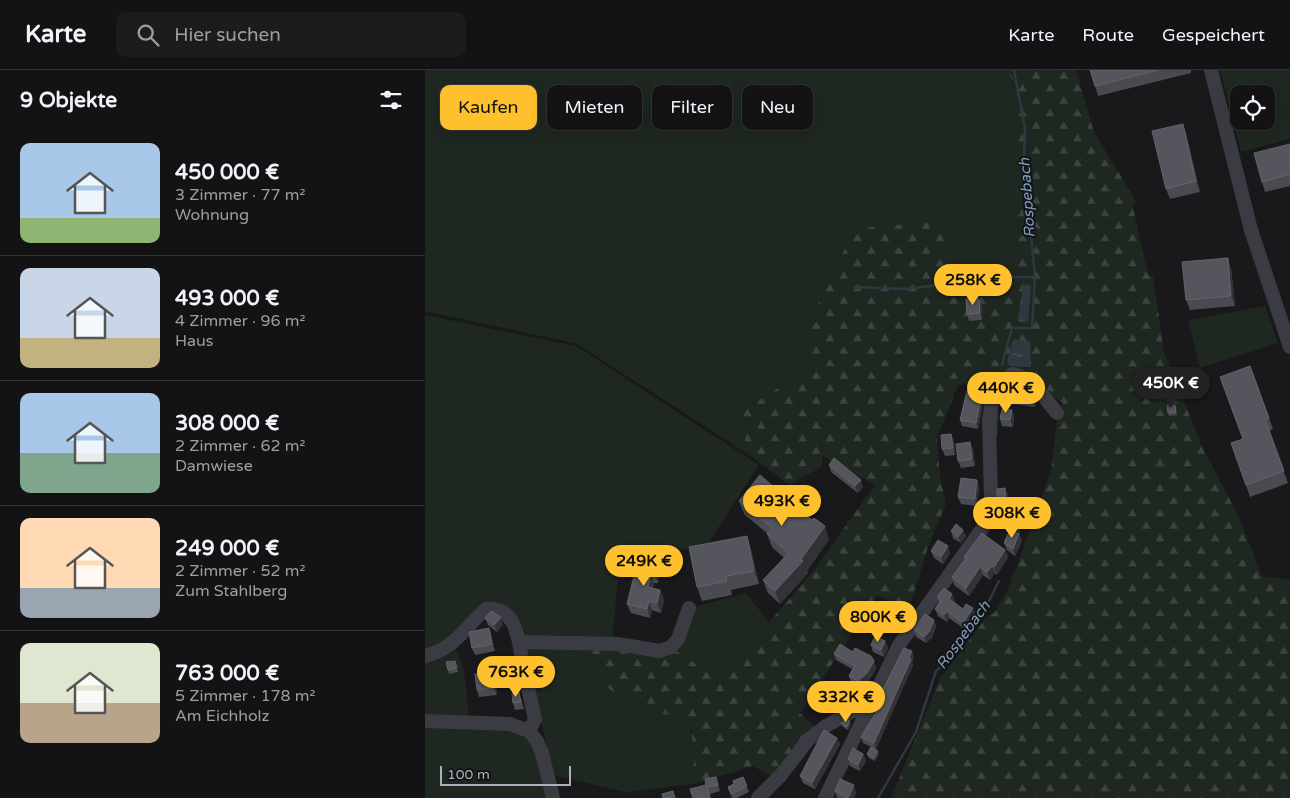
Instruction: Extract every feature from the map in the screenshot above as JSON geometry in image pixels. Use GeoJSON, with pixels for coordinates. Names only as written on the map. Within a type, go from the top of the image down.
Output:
{"type":"FeatureCollection","features":[{"type":"Feature","properties":{"kind":"street"},"geometry":{"type":"LineString","coordinates":[[1211,70],[1251,230],[1290,346]]}},
{"type":"Feature","properties":{"kind":"street"},"geometry":{"type":"LineString","coordinates":[[825,798],[907,632],[984,526],[991,499],[989,420],[997,386],[1012,374],[1021,375],[1029,380],[1057,413]]}},
{"type":"Feature","properties":{"kind":"street"},"geometry":{"type":"LineString","coordinates":[[425,656],[440,652],[459,638],[487,609],[496,608],[505,612],[515,627],[520,642],[535,719],[529,731]]}},
{"type":"Feature","properties":{"kind":"street"},"geometry":{"type":"LineString","coordinates":[[520,642],[618,644],[659,651],[671,647],[677,639],[689,608]]}},
{"type":"Feature","properties":{"kind":"street"},"geometry":{"type":"LineString","coordinates":[[758,798],[781,775],[808,740],[826,726],[853,711],[867,693],[876,693]]}},
{"type":"Feature","properties":{"kind":"street"},"geometry":{"type":"LineString","coordinates":[[425,721],[510,724],[529,731],[537,740],[543,753],[553,798]]}},
{"type":"Feature","properties":{"kind":"green space"},"geometry":{"type":"Polygon","coordinates":[[[425,70],[1009,70],[1018,108],[1018,279],[962,296],[956,282],[855,228],[807,326],[806,370],[739,413],[748,454],[577,344],[425,311],[425,70]]]}},
{"type":"Feature","properties":{"kind":"green space"},"geometry":{"type":"Polygon","coordinates":[[[1009,70],[1076,70],[1094,132],[1137,203],[1132,203],[1148,275],[1153,276],[1164,352],[1203,449],[1238,515],[1262,576],[1290,580],[1290,798],[891,798],[940,679],[986,618],[995,612],[1007,591],[1051,471],[1058,413],[1063,403],[1012,371],[994,380],[958,385],[937,438],[940,477],[946,504],[928,547],[908,612],[877,595],[800,713],[815,727],[772,777],[753,766],[695,784],[691,720],[650,711],[610,690],[584,643],[672,648],[710,673],[737,660],[815,569],[875,485],[823,456],[821,467],[790,485],[748,454],[739,413],[806,370],[807,326],[855,228],[939,222],[962,296],[1018,279],[1018,108],[1009,70]]]}},
{"type":"Feature","properties":{"kind":"green space"},"geometry":{"type":"Polygon","coordinates":[[[1220,70],[1290,70],[1290,139],[1241,152],[1235,130],[1275,130],[1275,85],[1230,85],[1230,109],[1220,70]]]}},
{"type":"Feature","properties":{"kind":"green space"},"geometry":{"type":"Polygon","coordinates":[[[1265,306],[1278,343],[1200,368],[1188,320],[1265,306]]]}},
{"type":"Feature","properties":{"kind":"green space"},"geometry":{"type":"Polygon","coordinates":[[[425,315],[576,346],[759,465],[709,542],[619,569],[612,642],[530,640],[521,630],[515,616],[496,604],[457,636],[425,653],[425,315]]]}},
{"type":"Feature","properties":{"kind":"green space"},"geometry":{"type":"Polygon","coordinates":[[[746,593],[769,622],[737,660],[709,673],[672,648],[690,608],[746,593]]]}},
{"type":"Feature","properties":{"kind":"green space"},"geometry":{"type":"Polygon","coordinates":[[[584,643],[650,711],[691,720],[695,784],[625,792],[553,775],[527,657],[529,647],[584,643]]]}},
{"type":"Feature","properties":{"kind":"green space"},"geometry":{"type":"Polygon","coordinates":[[[455,646],[464,670],[469,717],[425,715],[425,659],[455,646]]]}},
{"type":"Feature","properties":{"kind":"green space"},"geometry":{"type":"Polygon","coordinates":[[[425,725],[513,728],[531,740],[549,798],[425,798],[425,725]]]}},
{"type":"Feature","properties":{"kind":"water"},"geometry":{"type":"Polygon","coordinates":[[[1023,284],[1031,286],[1028,322],[1020,322],[1018,320],[1023,284]]]}},
{"type":"Feature","properties":{"kind":"water"},"geometry":{"type":"Polygon","coordinates":[[[1013,339],[1030,341],[1031,367],[1009,366],[1007,362],[1013,339]]]}},
{"type":"Feature","properties":{"kind":"building"},"geometry":{"type":"Polygon","coordinates":[[[1090,70],[1158,70],[1095,86],[1090,70]]]}},
{"type":"Feature","properties":{"kind":"building"},"geometry":{"type":"Polygon","coordinates":[[[1183,124],[1196,181],[1166,189],[1152,131],[1183,124]]]}},
{"type":"Feature","properties":{"kind":"building"},"geometry":{"type":"Polygon","coordinates":[[[1290,144],[1290,174],[1262,182],[1254,153],[1290,144]]]}},
{"type":"Feature","properties":{"kind":"building"},"geometry":{"type":"Polygon","coordinates":[[[1228,258],[1231,296],[1186,300],[1182,262],[1228,258]]]}},
{"type":"Feature","properties":{"kind":"building"},"geometry":{"type":"Polygon","coordinates":[[[966,299],[979,299],[980,313],[967,314],[966,299]]]}},
{"type":"Feature","properties":{"kind":"building"},"geometry":{"type":"Polygon","coordinates":[[[1250,366],[1269,418],[1265,419],[1284,471],[1246,485],[1231,443],[1243,439],[1220,377],[1250,366]]]}},
{"type":"Feature","properties":{"kind":"building"},"geometry":{"type":"Polygon","coordinates":[[[1012,374],[1025,383],[1024,388],[1032,391],[1031,397],[1008,394],[1012,374]]]}},
{"type":"Feature","properties":{"kind":"building"},"geometry":{"type":"Polygon","coordinates":[[[983,390],[976,423],[960,420],[967,391],[981,393],[983,390]]]}},
{"type":"Feature","properties":{"kind":"building"},"geometry":{"type":"Polygon","coordinates":[[[1167,405],[1175,405],[1176,412],[1168,413],[1167,405]]]}},
{"type":"Feature","properties":{"kind":"building"},"geometry":{"type":"Polygon","coordinates":[[[1002,409],[1012,410],[1010,420],[1000,419],[1002,409]]]}},
{"type":"Feature","properties":{"kind":"building"},"geometry":{"type":"Polygon","coordinates":[[[951,434],[953,448],[942,449],[941,435],[951,434]]]}},
{"type":"Feature","properties":{"kind":"building"},"geometry":{"type":"Polygon","coordinates":[[[970,442],[972,459],[958,461],[956,444],[970,442]]]}},
{"type":"Feature","properties":{"kind":"building"},"geometry":{"type":"Polygon","coordinates":[[[834,458],[861,480],[855,486],[829,465],[834,458]]]}},
{"type":"Feature","properties":{"kind":"building"},"geometry":{"type":"Polygon","coordinates":[[[760,475],[812,520],[814,518],[825,526],[801,559],[803,561],[775,591],[763,580],[789,553],[767,534],[772,528],[739,501],[760,475]]]}},
{"type":"Feature","properties":{"kind":"building"},"geometry":{"type":"Polygon","coordinates":[[[961,478],[977,480],[975,499],[958,497],[961,478]]]}},
{"type":"Feature","properties":{"kind":"building"},"geometry":{"type":"Polygon","coordinates":[[[1005,488],[1006,517],[997,517],[997,489],[1005,488]]]}},
{"type":"Feature","properties":{"kind":"building"},"geometry":{"type":"Polygon","coordinates":[[[956,524],[963,530],[958,537],[951,531],[956,524]]]}},
{"type":"Feature","properties":{"kind":"building"},"geometry":{"type":"Polygon","coordinates":[[[1010,530],[1019,534],[1013,549],[1004,543],[1010,530]]]}},
{"type":"Feature","properties":{"kind":"building"},"geometry":{"type":"Polygon","coordinates":[[[982,533],[1005,550],[994,567],[992,566],[987,572],[980,567],[966,588],[952,577],[982,533]]]}},
{"type":"Feature","properties":{"kind":"building"},"geometry":{"type":"Polygon","coordinates":[[[747,536],[754,571],[726,576],[727,581],[697,587],[689,547],[747,536]]]}},
{"type":"Feature","properties":{"kind":"building"},"geometry":{"type":"Polygon","coordinates":[[[938,540],[948,546],[941,557],[931,551],[938,540]]]}},
{"type":"Feature","properties":{"kind":"building"},"geometry":{"type":"Polygon","coordinates":[[[646,558],[656,559],[654,574],[651,573],[648,587],[660,590],[657,603],[649,601],[647,609],[627,604],[635,572],[644,575],[646,558]]]}},
{"type":"Feature","properties":{"kind":"building"},"geometry":{"type":"Polygon","coordinates":[[[944,588],[952,594],[949,599],[963,609],[966,604],[973,608],[963,623],[947,611],[944,615],[935,609],[941,600],[937,597],[944,588]]]}},
{"type":"Feature","properties":{"kind":"building"},"geometry":{"type":"Polygon","coordinates":[[[879,603],[888,609],[886,612],[892,616],[886,626],[872,616],[879,603]]]}},
{"type":"Feature","properties":{"kind":"building"},"geometry":{"type":"Polygon","coordinates":[[[491,611],[501,617],[494,625],[485,618],[491,611]]]}},
{"type":"Feature","properties":{"kind":"building"},"geometry":{"type":"Polygon","coordinates":[[[925,614],[934,620],[929,632],[924,637],[914,630],[925,614]]]}},
{"type":"Feature","properties":{"kind":"building"},"geometry":{"type":"Polygon","coordinates":[[[489,628],[492,644],[472,648],[469,632],[489,628]]]}},
{"type":"Feature","properties":{"kind":"building"},"geometry":{"type":"Polygon","coordinates":[[[875,636],[885,641],[881,650],[871,645],[875,636]]]}},
{"type":"Feature","properties":{"kind":"building"},"geometry":{"type":"Polygon","coordinates":[[[840,644],[853,652],[855,648],[871,656],[874,661],[867,673],[858,681],[849,676],[855,666],[834,654],[840,644]]]}},
{"type":"Feature","properties":{"kind":"building"},"geometry":{"type":"Polygon","coordinates":[[[904,648],[912,651],[909,658],[911,659],[874,743],[861,737],[880,705],[876,703],[904,648]]]}},
{"type":"Feature","properties":{"kind":"building"},"geometry":{"type":"Polygon","coordinates":[[[455,661],[457,668],[448,670],[446,662],[455,661]]]}},
{"type":"Feature","properties":{"kind":"building"},"geometry":{"type":"Polygon","coordinates":[[[512,661],[514,671],[504,672],[503,663],[512,661]]]}},
{"type":"Feature","properties":{"kind":"building"},"geometry":{"type":"Polygon","coordinates":[[[492,672],[494,688],[477,690],[475,674],[492,672]]]}},
{"type":"Feature","properties":{"kind":"building"},"geometry":{"type":"Polygon","coordinates":[[[838,683],[849,692],[839,701],[830,694],[838,683]]]}},
{"type":"Feature","properties":{"kind":"building"},"geometry":{"type":"Polygon","coordinates":[[[519,692],[521,702],[513,703],[512,693],[519,692]]]}},
{"type":"Feature","properties":{"kind":"building"},"geometry":{"type":"Polygon","coordinates":[[[850,721],[847,727],[841,723],[850,721]]]}},
{"type":"Feature","properties":{"kind":"building"},"geometry":{"type":"Polygon","coordinates":[[[824,730],[837,738],[812,783],[800,776],[824,730]]]}},
{"type":"Feature","properties":{"kind":"building"},"geometry":{"type":"Polygon","coordinates":[[[871,747],[878,751],[874,758],[867,754],[871,747]]]}},
{"type":"Feature","properties":{"kind":"building"},"geometry":{"type":"Polygon","coordinates":[[[853,748],[863,754],[858,765],[848,759],[853,748]]]}},
{"type":"Feature","properties":{"kind":"building"},"geometry":{"type":"Polygon","coordinates":[[[716,777],[718,785],[707,787],[709,797],[693,798],[690,789],[706,785],[705,779],[716,777]]]}},
{"type":"Feature","properties":{"kind":"building"},"geometry":{"type":"Polygon","coordinates":[[[743,777],[747,786],[731,794],[728,787],[734,784],[733,781],[743,777]]]}},
{"type":"Feature","properties":{"kind":"building"},"geometry":{"type":"Polygon","coordinates":[[[840,779],[854,785],[848,798],[835,791],[840,779]]]}},
{"type":"Feature","properties":{"kind":"building"},"geometry":{"type":"Polygon","coordinates":[[[673,791],[675,798],[663,798],[662,794],[673,791]]]}},
{"type":"Feature","properties":{"kind":"waterway","name":"Rospebach"},"geometry":{"type":"LineString","coordinates":[[1002,365],[1012,328],[1032,328],[1035,277],[1029,213],[1023,178],[1025,129],[1014,70]]}},
{"type":"Feature","properties":{"kind":"waterway"},"geometry":{"type":"LineString","coordinates":[[855,287],[905,289],[1007,277],[1035,277]]}},
{"type":"Feature","properties":{"kind":"waterway","name":"Rospebach"},"geometry":{"type":"LineString","coordinates":[[996,435],[997,413]]}},
{"type":"Feature","properties":{"kind":"waterway","name":"Rospebach"},"geometry":{"type":"LineString","coordinates":[[1018,502],[1021,511],[1018,536]]}},
{"type":"Feature","properties":{"kind":"waterway","name":"Rospebach"},"geometry":{"type":"LineString","coordinates":[[878,798],[916,732],[936,671],[942,666],[948,653],[984,611],[999,581]]}}]}
